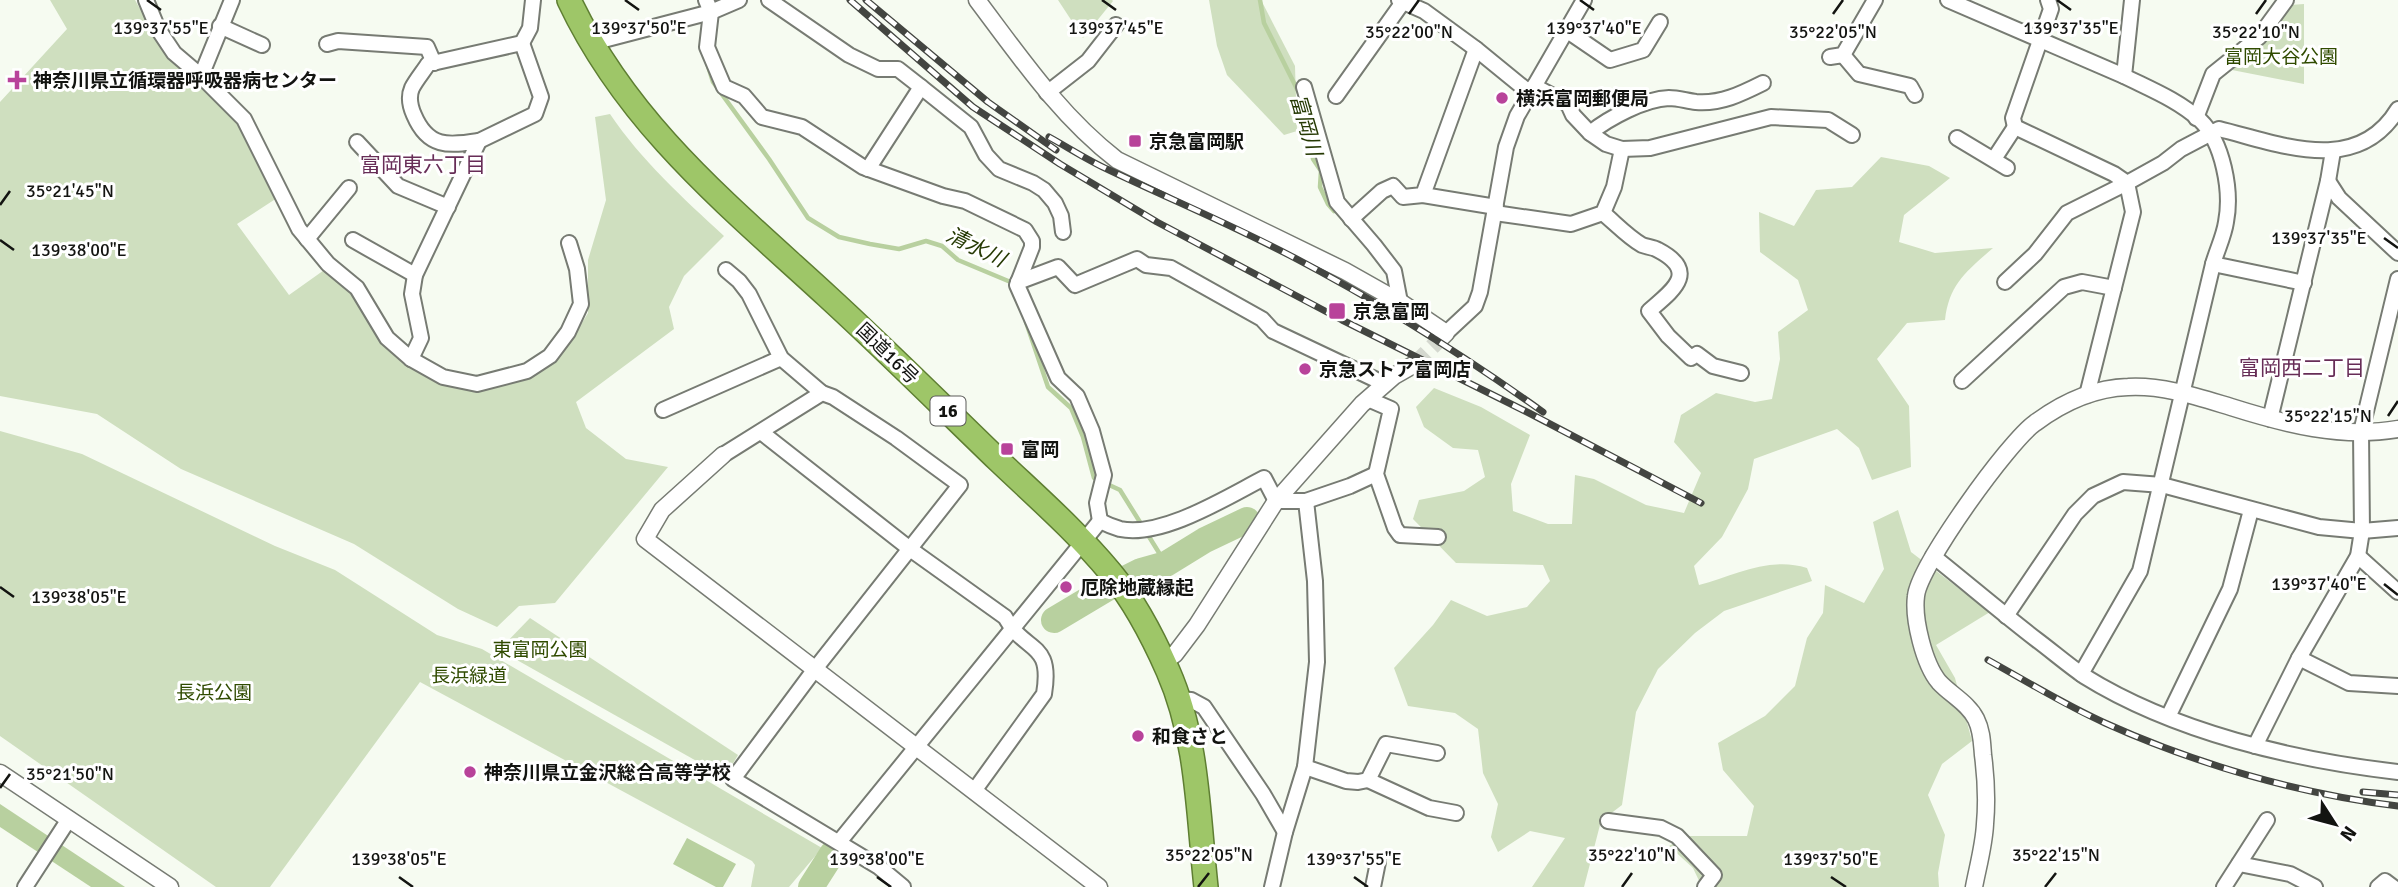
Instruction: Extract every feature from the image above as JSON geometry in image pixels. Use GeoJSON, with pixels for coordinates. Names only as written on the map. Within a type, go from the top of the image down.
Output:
{"type":"FeatureCollection","features":[{"type":"Feature","properties":{"kind":"highway","name":"国道16号"},"geometry":{"type":"LineString","coordinates":[[569,0],[592,43],[630,101],[660,138],[701,181],[851,318],[1082,541],[1113,575],[1142,618],[1164,662],[1178,699],[1196,774],[1206,887]]}},
{"type":"Feature","properties":{"kind":"street"},"geometry":{"type":"LineString","coordinates":[[146,0],[158,29],[174,53],[244,119],[307,240],[328,264],[357,288],[387,338],[411,359],[443,377],[477,384],[527,371],[550,356],[568,332],[581,304],[577,269],[569,243]]}},
{"type":"Feature","properties":{"kind":"street"},"geometry":{"type":"LineString","coordinates":[[201,76],[232,0]]}},
{"type":"Feature","properties":{"kind":"street"},"geometry":{"type":"LineString","coordinates":[[522,43],[428,64],[411,89],[409,102],[425,135],[454,145],[479,141],[535,114],[541,97],[522,43],[530,28],[533,0]]}},
{"type":"Feature","properties":{"kind":"street"},"geometry":{"type":"LineString","coordinates":[[592,43],[708,6],[739,0]]}},
{"type":"Feature","properties":{"kind":"street"},"geometry":{"type":"LineString","coordinates":[[769,0],[849,55],[878,69],[898,69],[921,87],[971,127],[986,155],[999,169],[1034,183],[1044,190],[1061,216],[1063,232]]}},
{"type":"Feature","properties":{"kind":"street"},"geometry":{"type":"LineString","coordinates":[[976,0],[1047,93],[1097,144],[1117,160],[1345,271],[1400,302],[1444,335],[1475,306],[1496,210],[1506,147],[1517,116],[1584,0]]}},
{"type":"Feature","properties":{"kind":"street"},"geometry":{"type":"LineString","coordinates":[[1875,0],[1837,56],[1859,74],[1910,86],[1915,95]]}},
{"type":"Feature","properties":{"kind":"street"},"geometry":{"type":"LineString","coordinates":[[1948,0],[2167,97],[2196,118],[2211,133],[2225,171],[2227,222],[2213,264],[2140,571],[2081,674]]}},
{"type":"Feature","properties":{"kind":"street"},"geometry":{"type":"LineString","coordinates":[[1994,159],[2015,127],[2013,118],[2052,9],[2049,0]]}},
{"type":"Feature","properties":{"kind":"street"},"geometry":{"type":"LineString","coordinates":[[2124,76],[2132,0]]}},
{"type":"Feature","properties":{"kind":"street"},"geometry":{"type":"LineString","coordinates":[[2196,118],[2213,74],[2259,37],[2286,0]]}},
{"type":"Feature","properties":{"kind":"street"},"geometry":{"type":"LineString","coordinates":[[1336,96],[1401,1],[1426,5],[1476,49],[1532,90],[1567,104],[1573,115],[1590,133],[1606,144],[1622,149],[1650,148],[1771,117],[1828,120],[1852,135]]}},
{"type":"Feature","properties":{"kind":"street"},"geometry":{"type":"LineString","coordinates":[[708,6],[707,47],[724,87],[744,96],[762,117],[802,127],[868,169],[943,196],[965,201],[1025,230],[1032,241],[1032,247],[1017,285],[1058,378],[1077,396],[1092,430],[1104,475],[1097,503],[1100,521]]}},
{"type":"Feature","properties":{"kind":"street"},"geometry":{"type":"LineString","coordinates":[[1566,30],[1610,60],[1643,50],[1660,22]]}},
{"type":"Feature","properties":{"kind":"street"},"geometry":{"type":"LineString","coordinates":[[1047,93],[1088,61],[1116,25]]}},
{"type":"Feature","properties":{"kind":"street"},"geometry":{"type":"LineString","coordinates":[[220,26],[262,45]]}},
{"type":"Feature","properties":{"kind":"street"},"geometry":{"type":"LineString","coordinates":[[327,44],[338,41],[427,47],[434,63]]}},
{"type":"Feature","properties":{"kind":"street"},"geometry":{"type":"LineString","coordinates":[[1423,195],[1476,49]]}},
{"type":"Feature","properties":{"kind":"street"},"geometry":{"type":"LineString","coordinates":[[1590,133],[1609,118],[1627,113],[1634,107],[1668,98],[1699,102],[1728,100],[1763,83]]}},
{"type":"Feature","properties":{"kind":"street"},"geometry":{"type":"LineString","coordinates":[[868,169],[921,87]]}},
{"type":"Feature","properties":{"kind":"street"},"geometry":{"type":"LineString","coordinates":[[1304,87],[1337,202],[1394,271],[1400,302]]}},
{"type":"Feature","properties":{"kind":"street"},"geometry":{"type":"LineString","coordinates":[[2005,282],[2035,254],[2067,213],[2127,183],[2219,129],[2301,149],[2333,151],[2366,141],[2396,118]]}},
{"type":"Feature","properties":{"kind":"street"},"geometry":{"type":"LineString","coordinates":[[2015,127],[2114,174],[2127,183],[2133,212],[2087,395]]}},
{"type":"Feature","properties":{"kind":"street"},"geometry":{"type":"LineString","coordinates":[[1957,138],[2007,168]]}},
{"type":"Feature","properties":{"kind":"street"},"geometry":{"type":"LineString","coordinates":[[411,359],[421,338],[412,294],[415,275],[479,141]]}},
{"type":"Feature","properties":{"kind":"street"},"geometry":{"type":"LineString","coordinates":[[357,142],[398,186],[447,207]]}},
{"type":"Feature","properties":{"kind":"street"},"geometry":{"type":"LineString","coordinates":[[1351,219],[1382,191],[1393,186],[1404,197],[1423,195],[1571,224],[1603,212],[1614,187],[1622,149]]}},
{"type":"Feature","properties":{"kind":"street"},"geometry":{"type":"LineString","coordinates":[[2270,419],[2333,151]]}},
{"type":"Feature","properties":{"kind":"street"},"geometry":{"type":"LineString","coordinates":[[2328,181],[2339,198],[2398,253]]}},
{"type":"Feature","properties":{"kind":"street"},"geometry":{"type":"LineString","coordinates":[[307,240],[349,188]]}},
{"type":"Feature","properties":{"kind":"street"},"geometry":{"type":"LineString","coordinates":[[1603,212],[1642,245],[1658,250],[1676,264],[1680,273],[1679,284],[1649,311],[1668,336],[1691,358],[1697,354],[1713,366],[1741,373]]}},
{"type":"Feature","properties":{"kind":"street"},"geometry":{"type":"LineString","coordinates":[[353,240],[415,275]]}},
{"type":"Feature","properties":{"kind":"street"},"geometry":{"type":"LineString","coordinates":[[1018,282],[1058,267],[1075,285],[1137,259],[1146,265],[1171,268],[1262,319],[1273,331],[1385,384]]}},
{"type":"Feature","properties":{"kind":"street"},"geometry":{"type":"LineString","coordinates":[[2213,264],[2304,283]]}},
{"type":"Feature","properties":{"kind":"street"},"geometry":{"type":"LineString","coordinates":[[726,270],[749,294],[780,358],[822,393],[865,417],[960,485],[815,669],[733,779],[879,867],[903,887]]}},
{"type":"Feature","properties":{"kind":"street"},"geometry":{"type":"LineString","coordinates":[[2255,746],[2299,658],[2358,556],[2362,531],[2361,432],[2398,279]]}},
{"type":"Feature","properties":{"kind":"street"},"geometry":{"type":"LineString","coordinates":[[1962,381],[2064,287],[2082,282],[2115,288]]}},
{"type":"Feature","properties":{"kind":"street"},"geometry":{"type":"LineString","coordinates":[[663,410],[780,358]]}},
{"type":"Feature","properties":{"kind":"street"},"geometry":{"type":"LineString","coordinates":[[1164,662],[1175,654],[1197,625],[1276,501],[1368,399],[1394,376],[1415,364]]}},
{"type":"Feature","properties":{"kind":"street"},"geometry":{"type":"LineString","coordinates":[[1974,887],[1986,825],[1986,780],[1981,733],[1976,718],[1965,704],[1940,682],[1930,668],[1919,630],[1915,597],[1921,578],[1933,556],[2012,444],[2032,425],[2062,404],[2087,395],[2129,387],[2183,393],[2270,419],[2325,431],[2398,429]]}},
{"type":"Feature","properties":{"kind":"street"},"geometry":{"type":"LineString","coordinates":[[822,393],[723,455],[662,510],[645,539],[1099,887]]}},
{"type":"Feature","properties":{"kind":"street"},"geometry":{"type":"LineString","coordinates":[[1368,399],[1391,409],[1376,474],[1400,535],[1438,537]]}},
{"type":"Feature","properties":{"kind":"street"},"geometry":{"type":"LineString","coordinates":[[761,432],[911,549],[1005,617],[1011,628],[1044,657],[1047,675],[1044,694],[974,791]]}},
{"type":"Feature","properties":{"kind":"street"},"geometry":{"type":"LineString","coordinates":[[1276,501],[1306,501],[1376,474]]}},
{"type":"Feature","properties":{"kind":"street"},"geometry":{"type":"LineString","coordinates":[[1100,521],[1122,529],[1160,527],[1207,508],[1264,478],[1276,501]]}},
{"type":"Feature","properties":{"kind":"street"},"geometry":{"type":"LineString","coordinates":[[2006,616],[2075,514],[2093,496],[2123,482],[2162,485],[2319,527],[2362,531],[2398,528]]}},
{"type":"Feature","properties":{"kind":"street"},"geometry":{"type":"LineString","coordinates":[[1272,887],[1285,832],[1305,768],[1317,662],[1315,581],[1306,501]]}},
{"type":"Feature","properties":{"kind":"street"},"geometry":{"type":"LineString","coordinates":[[2168,717],[2230,589],[2251,510]]}},
{"type":"Feature","properties":{"kind":"street"},"geometry":{"type":"LineString","coordinates":[[839,842],[1100,521]]}},
{"type":"Feature","properties":{"kind":"street"},"geometry":{"type":"LineString","coordinates":[[1933,556],[2081,674],[2108,690],[2168,717],[2255,746],[2350,766],[2398,772]]}},
{"type":"Feature","properties":{"kind":"street"},"geometry":{"type":"LineString","coordinates":[[2358,556],[2398,592]]}},
{"type":"Feature","properties":{"kind":"street"},"geometry":{"type":"LineString","coordinates":[[2299,658],[2349,683],[2398,686]]}},
{"type":"Feature","properties":{"kind":"street"},"geometry":{"type":"LineString","coordinates":[[1178,699],[1204,707],[1263,794],[1285,832]]}},
{"type":"Feature","properties":{"kind":"street"},"geometry":{"type":"LineString","coordinates":[[1368,780],[1386,744],[1437,753]]}},
{"type":"Feature","properties":{"kind":"street"},"geometry":{"type":"LineString","coordinates":[[1305,768],[1346,781],[1368,780],[1429,808],[1456,813]]}},
{"type":"Feature","properties":{"kind":"street"},"geometry":{"type":"LineString","coordinates":[[0,773],[170,887]]}},
{"type":"Feature","properties":{"kind":"street"},"geometry":{"type":"LineString","coordinates":[[25,887],[69,819]]}},
{"type":"Feature","properties":{"kind":"street"},"geometry":{"type":"LineString","coordinates":[[2224,887],[2267,820]]}},
{"type":"Feature","properties":{"kind":"street"},"geometry":{"type":"LineString","coordinates":[[1608,821],[1661,828],[1677,836],[1714,875],[1705,887]]}},
{"type":"Feature","properties":{"kind":"street"},"geometry":{"type":"LineString","coordinates":[[1373,887],[1378,862]]}},
{"type":"Feature","properties":{"kind":"street"},"geometry":{"type":"LineString","coordinates":[[2239,864],[2290,874],[2315,887]]}},
{"type":"Feature","properties":{"kind":"street"},"geometry":{"type":"LineString","coordinates":[[2378,887],[2385,881],[2393,887]]}},
{"type":"Feature","properties":{"kind":"green space"},"geometry":{"type":"Polygon","coordinates":[[[50,0],[135,0],[167,57],[241,121],[277,198],[237,224],[289,295],[327,268],[353,290],[383,340],[477,388],[553,361],[574,336],[588,313],[588,260],[606,200],[595,117],[610,114],[649,163],[724,236],[684,276],[669,307],[674,329],[576,402],[586,428],[626,459],[668,467],[555,603],[519,606],[497,627],[458,609],[354,544],[181,469],[97,414],[0,396],[0,102],[67,29],[50,0]]]}},
{"type":"Feature","properties":{"kind":"green space"},"geometry":{"type":"Polygon","coordinates":[[[1058,0],[1112,0],[1113,1],[1083,38],[1058,0]]]}},
{"type":"Feature","properties":{"kind":"green space"},"geometry":{"type":"Polygon","coordinates":[[[1209,0],[1261,0],[1295,66],[1297,131],[1284,135],[1227,75],[1217,46],[1209,0]]]}},
{"type":"Feature","properties":{"kind":"green space","name":"富岡大谷公園"},"geometry":{"type":"Polygon","coordinates":[[[2304,4],[2304,84],[2232,70],[2260,44],[2290,5],[2304,4]]]}},
{"type":"Feature","properties":{"kind":"green space"},"geometry":{"type":"Polygon","coordinates":[[[1881,157],[1929,166],[1950,178],[1904,215],[1899,242],[1935,253],[1993,248],[1967,271],[1955,287],[1945,320],[1907,323],[1877,359],[1909,406],[1911,467],[1872,480],[1859,448],[1837,429],[1754,459],[1748,489],[1722,537],[1694,566],[1699,585],[1779,564],[1807,568],[1812,581],[1724,611],[1695,633],[1658,669],[1636,712],[1622,805],[1601,821],[1584,887],[1532,887],[1565,838],[1530,831],[1498,852],[1491,837],[1498,804],[1483,773],[1478,729],[1455,713],[1408,706],[1394,668],[1433,625],[1451,600],[1487,616],[1527,607],[1550,581],[1543,565],[1456,563],[1413,519],[1419,500],[1464,491],[1485,477],[1478,450],[1453,448],[1424,427],[1416,407],[1434,388],[1481,407],[1530,435],[1511,484],[1513,511],[1548,524],[1572,524],[1575,475],[1594,479],[1646,505],[1684,513],[1701,473],[1674,442],[1681,415],[1716,393],[1755,402],[1772,399],[1780,359],[1778,332],[1808,310],[1798,280],[1760,252],[1759,212],[1794,226],[1816,190],[1852,187],[1881,157]]]}},
{"type":"Feature","properties":{"kind":"green space","name":"長浜公園"},"geometry":{"type":"Polygon","coordinates":[[[0,431],[82,454],[275,546],[335,570],[437,635],[482,649],[822,848],[789,887],[751,887],[755,865],[752,861],[420,682],[270,887],[216,887],[0,736],[0,431]]]}},
{"type":"Feature","properties":{"kind":"green space"},"geometry":{"type":"Polygon","coordinates":[[[1898,510],[1911,552],[1990,612],[1936,645],[1955,678],[1972,741],[1942,764],[1928,795],[1945,835],[1938,873],[1939,887],[1702,887],[1693,868],[1669,846],[1687,836],[1747,836],[1754,806],[1723,770],[1718,743],[1765,716],[1795,686],[1807,638],[1823,613],[1825,585],[1864,603],[1884,569],[1873,522],[1898,510]]]}},
{"type":"Feature","properties":{"kind":"green space","name":"東富岡公園"},"geometry":{"type":"Polygon","coordinates":[[[530,618],[738,755],[725,777],[499,650],[530,618]]]}},
{"type":"Feature","properties":{"kind":"shaded area"},"geometry":{"type":"Polygon","coordinates":[[[0,804],[125,887],[91,887],[0,827],[0,804]]]}},
{"type":"Feature","properties":{"kind":"shaded area"},"geometry":{"type":"Polygon","coordinates":[[[687,838],[736,864],[723,887],[716,887],[673,864],[687,838]]]}},
{"type":"Feature","properties":{"kind":"waterway","name":"富岡川"},"geometry":{"type":"LineString","coordinates":[[1260,0],[1264,23],[1300,95]]}},
{"type":"Feature","properties":{"kind":"waterway","name":"清水川"},"geometry":{"type":"LineString","coordinates":[[708,66],[713,82],[808,218],[839,237],[870,244],[899,249],[926,241],[942,246],[958,260],[1013,283]]}},
{"type":"Feature","properties":{"kind":"waterway","name":"富岡川"},"geometry":{"type":"LineString","coordinates":[[1306,117],[1313,159],[1321,171],[1320,187],[1334,211]]}},
{"type":"Feature","properties":{"kind":"waterway","name":"清水川"},"geometry":{"type":"LineString","coordinates":[[1026,322],[1048,387],[1071,408],[1083,437],[1094,478],[1120,490],[1166,564]]}},
{"type":"Feature","properties":{"kind":"waterway","name":"富岡川"},"geometry":{"type":"LineString","coordinates":[[1054,620],[1111,586],[1141,571],[1166,564],[1205,540],[1247,520]]}},
{"type":"Feature","properties":{"kind":"waterway","name":"富岡川"},"geometry":{"type":"LineString","coordinates":[[811,887],[832,854]]}},
{"type":"Feature","properties":{"kind":"tunnel"},"geometry":{"type":"LineString","coordinates":[[1415,364],[1442,337]]}},
{"type":"Feature","properties":{"kind":"railway"},"geometry":{"type":"LineString","coordinates":[[850,0],[973,107],[1060,164],[1157,222],[1342,320],[1701,503]]}},
{"type":"Feature","properties":{"kind":"railway"},"geometry":{"type":"LineString","coordinates":[[866,0],[988,102],[1056,150]]}},
{"type":"Feature","properties":{"kind":"railway"},"geometry":{"type":"LineString","coordinates":[[1049,137],[1101,166],[1324,274],[1420,330],[1543,412]]}},
{"type":"Feature","properties":{"kind":"railway"},"geometry":{"type":"LineString","coordinates":[[1988,660],[2090,716],[2175,752],[2248,775],[2323,794],[2398,806]]}},
{"type":"Feature","properties":{"kind":"railway"},"geometry":{"type":"LineString","coordinates":[[2363,792],[2398,795]]}},
{"type":"Feature","properties":{"kind":"place","name":"神奈川県立循環器呼吸器病センター"},"geometry":{"type":"Point","coordinates":[17,80]}},
{"type":"Feature","properties":{"kind":"place","name":"横浜富岡郵便局"},"geometry":{"type":"Point","coordinates":[1502,98]}},
{"type":"Feature","properties":{"kind":"place","name":"京急富岡駅"},"geometry":{"type":"Point","coordinates":[1135,141]}},
{"type":"Feature","properties":{"kind":"place","name":"京急富岡"},"geometry":{"type":"Point","coordinates":[1337,311]}},
{"type":"Feature","properties":{"kind":"place","name":"京急ストア富岡店"},"geometry":{"type":"Point","coordinates":[1305,369]}},
{"type":"Feature","properties":{"kind":"place","name":"富岡"},"geometry":{"type":"Point","coordinates":[1007,449]}},
{"type":"Feature","properties":{"kind":"place","name":"厄除地蔵縁起"},"geometry":{"type":"Point","coordinates":[1066,587]}},
{"type":"Feature","properties":{"kind":"place","name":"和食さと"},"geometry":{"type":"Point","coordinates":[1138,736]}},
{"type":"Feature","properties":{"kind":"place","name":"神奈川県立金沢総合高等学校"},"geometry":{"type":"Point","coordinates":[470,772]}},
{"type":"Feature","properties":{"kind":"district","name":"富岡東六丁目"},"geometry":{"type":"Point","coordinates":[423,165]}},
{"type":"Feature","properties":{"kind":"district","name":"富岡西二丁目"},"geometry":{"type":"Point","coordinates":[2302,368]}},
{"type":"Feature","properties":{"kind":"park label","name":"長浜緑道"},"geometry":{"type":"Point","coordinates":[469,675]}}]}
